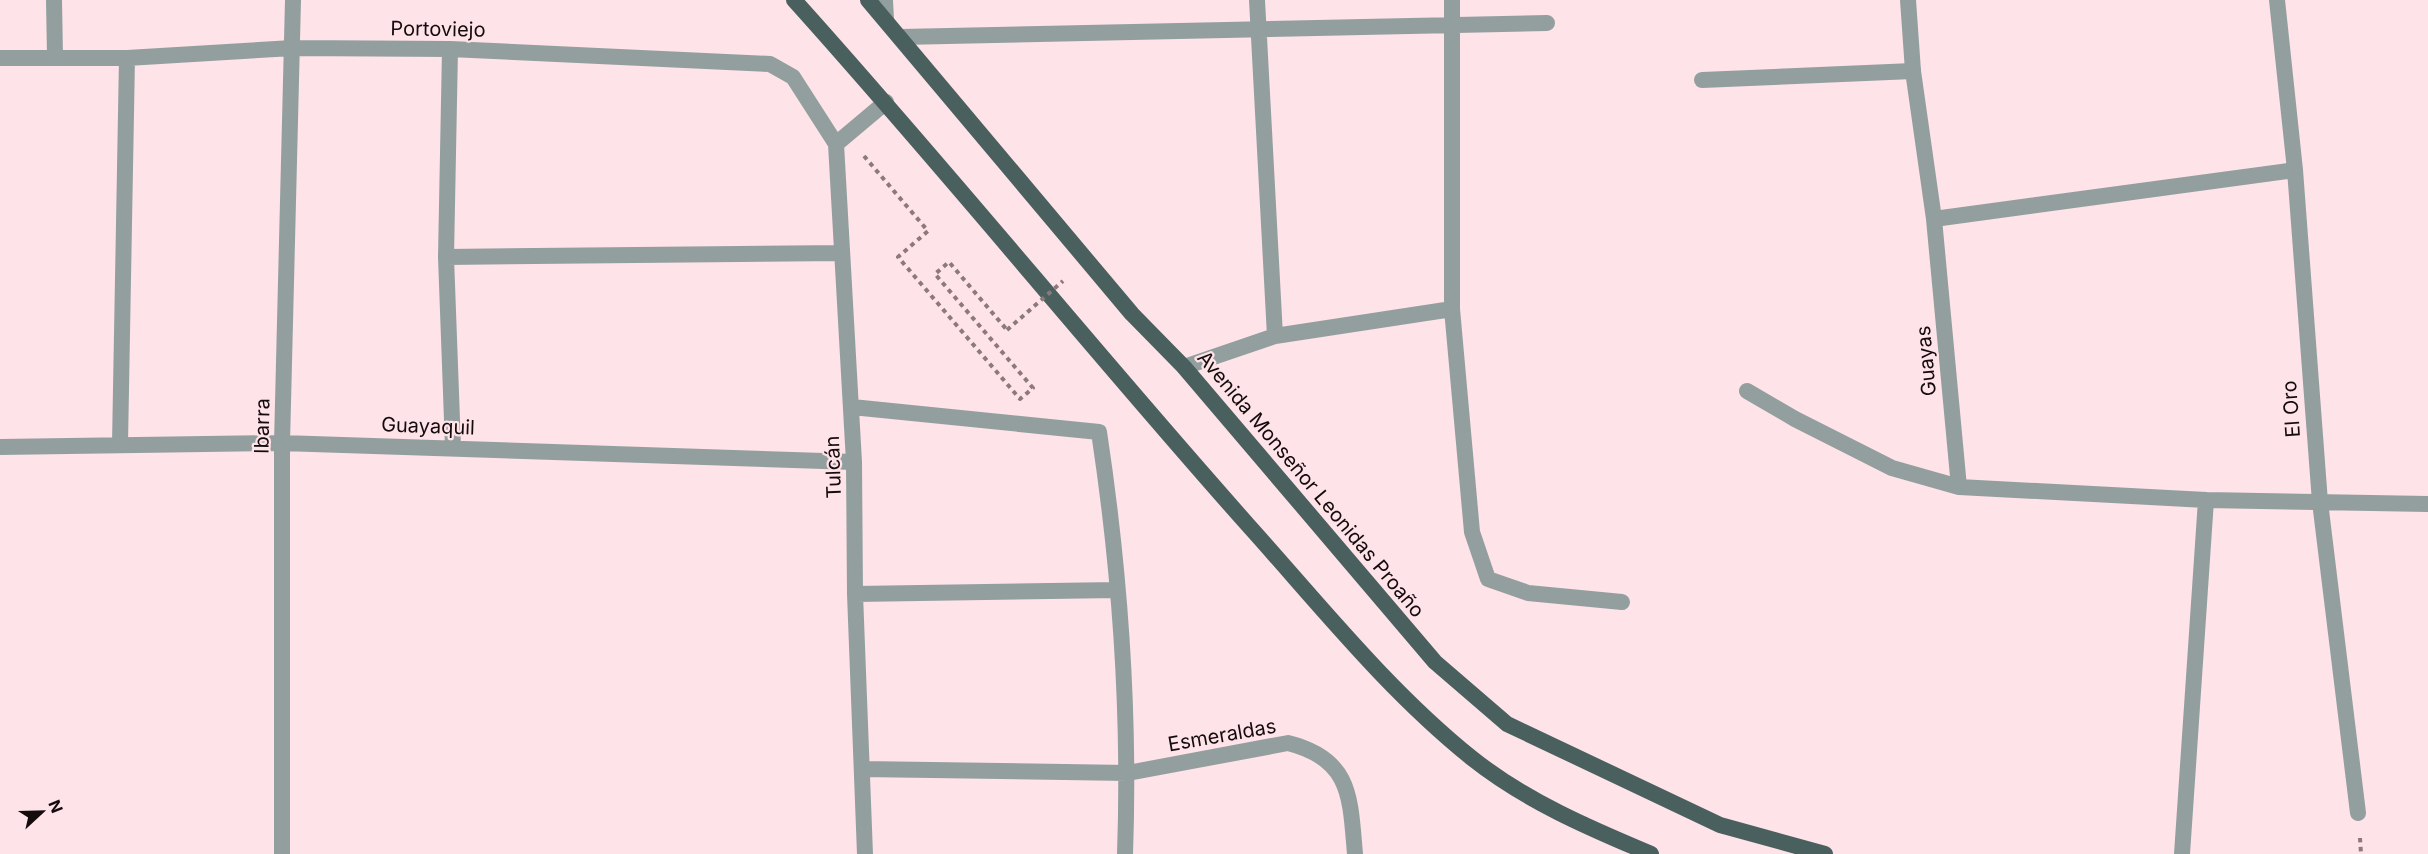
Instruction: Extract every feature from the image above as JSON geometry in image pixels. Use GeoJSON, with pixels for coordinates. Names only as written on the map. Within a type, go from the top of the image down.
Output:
{"type":"FeatureCollection","features":[{"type":"Feature","properties":{"kind":"main road"},"geometry":{"type":"LineString","coordinates":[[794,0],[886,102],[1158,424],[1401,696],[1474,760],[1563,816],[1651,854]]}},
{"type":"Feature","properties":{"kind":"main road","name":"Avenida Monseñor Leonidas Proaño"},"geometry":{"type":"LineString","coordinates":[[868,0],[1132,314],[1184,367],[1435,662],[1507,724],[1720,825],[1825,854]]}},
{"type":"Feature","properties":{"kind":"street"},"geometry":{"type":"LineString","coordinates":[[54,0],[55,56]]}},
{"type":"Feature","properties":{"kind":"street","name":"Ibarra"},"geometry":{"type":"LineString","coordinates":[[282,854],[282,443],[293,0]]}},
{"type":"Feature","properties":{"kind":"street"},"geometry":{"type":"LineString","coordinates":[[885,0],[886,20]]}},
{"type":"Feature","properties":{"kind":"street"},"geometry":{"type":"LineString","coordinates":[[1257,0],[1275,336]]}},
{"type":"Feature","properties":{"kind":"street"},"geometry":{"type":"LineString","coordinates":[[1452,0],[1452,309],[1472,532],[1488,579],[1528,593],[1622,602]]}},
{"type":"Feature","properties":{"kind":"street","name":"Guayas"},"geometry":{"type":"LineString","coordinates":[[1908,0],[1913,71],[1934,219],[1959,487]]}},
{"type":"Feature","properties":{"kind":"street","name":"El Oro"},"geometry":{"type":"LineString","coordinates":[[2277,0],[2295,170],[2320,502],[2358,813]]}},
{"type":"Feature","properties":{"kind":"street"},"geometry":{"type":"LineString","coordinates":[[901,38],[1548,23]]}},
{"type":"Feature","properties":{"kind":"street","name":"Portoviejo"},"geometry":{"type":"LineString","coordinates":[[0,58],[55,56],[127,58],[293,48],[450,49],[770,64],[793,77],[841,140]]}},
{"type":"Feature","properties":{"kind":"street"},"geometry":{"type":"LineString","coordinates":[[450,49],[446,257],[453,447]]}},
{"type":"Feature","properties":{"kind":"street"},"geometry":{"type":"LineString","coordinates":[[120,444],[127,58]]}},
{"type":"Feature","properties":{"kind":"street"},"geometry":{"type":"LineString","coordinates":[[1702,80],[1913,71]]}},
{"type":"Feature","properties":{"kind":"street"},"geometry":{"type":"LineString","coordinates":[[841,140],[886,102]]}},
{"type":"Feature","properties":{"kind":"street","name":"Tulcán"},"geometry":{"type":"LineString","coordinates":[[841,140],[842,253],[852,407],[855,594],[865,854]]}},
{"type":"Feature","properties":{"kind":"street"},"geometry":{"type":"LineString","coordinates":[[1934,219],[2295,170]]}},
{"type":"Feature","properties":{"kind":"street"},"geometry":{"type":"LineString","coordinates":[[446,257],[842,253]]}},
{"type":"Feature","properties":{"kind":"street"},"geometry":{"type":"LineString","coordinates":[[1184,367],[1275,336],[1452,309]]}},
{"type":"Feature","properties":{"kind":"street"},"geometry":{"type":"LineString","coordinates":[[1747,391],[1794,419],[1892,468],[1959,487],[2206,500],[2428,504]]}},
{"type":"Feature","properties":{"kind":"street"},"geometry":{"type":"LineString","coordinates":[[852,407],[1099,432],[1118,590],[1128,773],[1125,854]]}},
{"type":"Feature","properties":{"kind":"street","name":"Guayaquil"},"geometry":{"type":"LineString","coordinates":[[0,447],[282,443],[854,462]]}},
{"type":"Feature","properties":{"kind":"street"},"geometry":{"type":"LineString","coordinates":[[2182,854],[2206,500]]}},
{"type":"Feature","properties":{"kind":"street"},"geometry":{"type":"LineString","coordinates":[[855,594],[1118,590]]}},
{"type":"Feature","properties":{"kind":"street","name":"Esmeraldas"},"geometry":{"type":"LineString","coordinates":[[862,770],[1128,773],[1288,743],[1309,748],[1325,759],[1340,776],[1350,796],[1355,854]]}},
{"type":"Feature","properties":{"kind":"path"},"geometry":{"type":"LineString","coordinates":[[841,140],[928,231],[898,257],[1020,399],[1033,388],[935,274],[949,262],[1006,330],[1063,280]]}}]}
